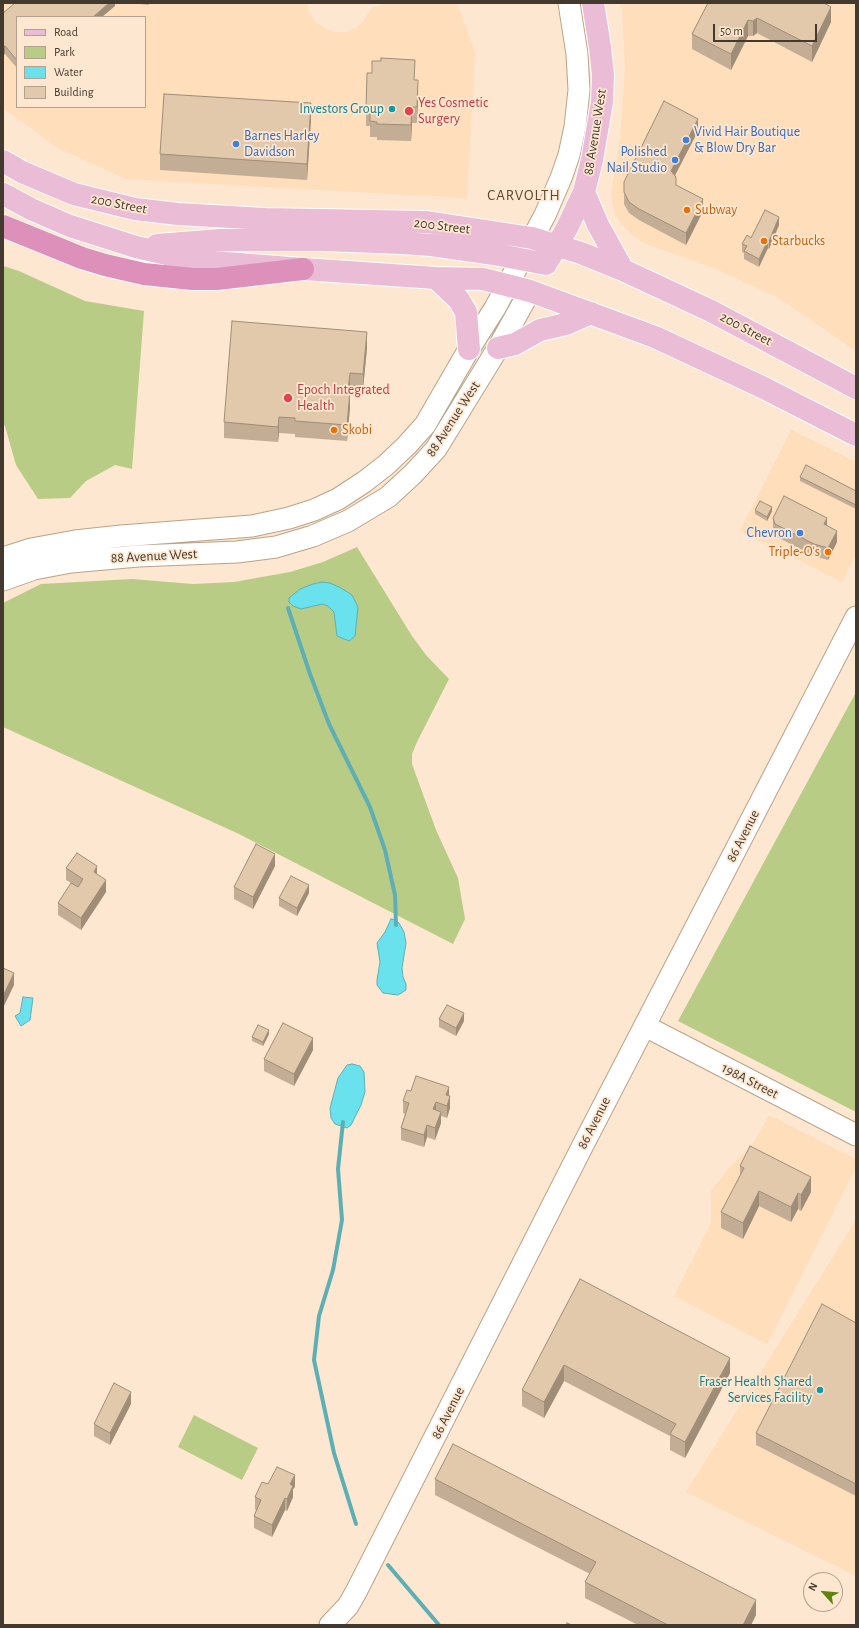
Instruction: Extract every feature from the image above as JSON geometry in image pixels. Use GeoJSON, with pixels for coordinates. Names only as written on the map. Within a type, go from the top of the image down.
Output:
{"type":"FeatureCollection","features":[{"type":"Feature","properties":{"kind":"highway"},"geometry":{"type":"LineString","coordinates":[[3,226],[82,258],[144,274],[192,279],[217,279],[303,269]]}},
{"type":"Feature","properties":{"kind":"main road","name":"88 Avenue West"},"geometry":{"type":"LineString","coordinates":[[530,291],[552,255],[584,192],[592,160],[602,102],[603,75],[593,3]]}},
{"type":"Feature","properties":{"kind":"main road","name":"200 Street"},"geometry":{"type":"LineString","coordinates":[[3,161],[22,172],[74,194],[135,209],[178,214],[265,218],[427,222],[532,238],[552,255],[582,253],[623,270],[711,311],[856,388]]}},
{"type":"Feature","properties":{"kind":"main road"},"geometry":{"type":"LineString","coordinates":[[584,192],[598,225],[623,270]]}},
{"type":"Feature","properties":{"kind":"main road"},"geometry":{"type":"LineString","coordinates":[[3,194],[31,209],[70,226],[136,247],[180,257],[213,262],[303,269],[484,280],[530,291],[655,337],[762,387],[856,434]]}},
{"type":"Feature","properties":{"kind":"main road"},"geometry":{"type":"LineString","coordinates":[[136,247],[220,240],[332,240],[431,245],[521,258],[552,255]]}},
{"type":"Feature","properties":{"kind":"main road"},"geometry":{"type":"LineString","coordinates":[[436,278],[459,300],[466,312],[469,349]]}},
{"type":"Feature","properties":{"kind":"main road"},"geometry":{"type":"LineString","coordinates":[[498,348],[515,344],[540,330],[566,324],[591,313]]}},
{"type":"Feature","properties":{"kind":"street","name":"88 Avenue West"},"geometry":{"type":"LineString","coordinates":[[3,558],[31,549],[75,541],[252,526],[289,518],[314,510],[338,498],[364,482],[386,465],[407,445],[425,425],[508,286],[521,258],[545,215],[560,178],[575,127],[579,90],[577,54],[569,3]]}},
{"type":"Feature","properties":{"kind":"street","name":"88 Avenue West"},"geometry":{"type":"LineString","coordinates":[[3,580],[34,569],[70,562],[138,556],[237,552],[276,547],[313,536],[348,521],[388,497],[413,474],[436,449],[498,348],[530,291]]}},
{"type":"Feature","properties":{"kind":"street","name":"86 Avenue"},"geometry":{"type":"LineString","coordinates":[[330,1625],[348,1606],[356,1592],[856,616]]}},
{"type":"Feature","properties":{"kind":"street","name":"198A Street"},"geometry":{"type":"LineString","coordinates":[[645,1026],[856,1135]]}},
{"type":"Feature","properties":{"kind":"shaded area"},"geometry":{"type":"Polygon","coordinates":[[[3,3],[307,3],[310,15],[317,23],[326,29],[335,32],[346,32],[356,28],[364,20],[372,8],[388,3],[457,3],[475,52],[467,198],[126,179],[58,148],[3,108],[3,3]]]}},
{"type":"Feature","properties":{"kind":"shaded area"},"geometry":{"type":"Polygon","coordinates":[[[619,3],[856,3],[856,351],[777,297],[718,270],[642,242],[626,229],[615,215],[611,194],[620,139],[625,68],[622,10],[619,3]]]}},
{"type":"Feature","properties":{"kind":"shaded area"},"geometry":{"type":"Polygon","coordinates":[[[791,430],[856,462],[856,554],[842,582],[740,531],[791,430]]]}},
{"type":"Feature","properties":{"kind":"shaded area"},"geometry":{"type":"Polygon","coordinates":[[[769,1115],[856,1159],[856,1167],[767,1344],[674,1296],[711,1223],[711,1191],[728,1169],[753,1144],[769,1115]]]}},
{"type":"Feature","properties":{"kind":"shaded area"},"geometry":{"type":"Polygon","coordinates":[[[856,1220],[856,1576],[686,1492],[856,1220]]]}},
{"type":"Feature","properties":{"kind":"green space"},"geometry":{"type":"Polygon","coordinates":[[[3,266],[19,271],[85,301],[144,311],[132,469],[115,465],[86,481],[70,498],[38,499],[16,465],[5,426],[3,424],[3,266]]]}},
{"type":"Feature","properties":{"kind":"green space"},"geometry":{"type":"Polygon","coordinates":[[[357,547],[412,636],[426,655],[449,679],[417,742],[412,754],[412,764],[436,830],[458,878],[465,919],[453,944],[239,834],[3,727],[3,603],[41,584],[132,579],[193,584],[234,582],[290,572],[323,562],[357,547]],[[330,583],[322,604],[328,606],[334,612],[337,636],[352,595],[330,583]]]}},
{"type":"Feature","properties":{"kind":"green space"},"geometry":{"type":"Polygon","coordinates":[[[856,692],[856,1112],[678,1021],[856,692]]]}},
{"type":"Feature","properties":{"kind":"green space"},"geometry":{"type":"Polygon","coordinates":[[[194,1415],[258,1448],[242,1480],[178,1447],[194,1415]]]}},
{"type":"Feature","properties":{"kind":"water"},"geometry":{"type":"Polygon","coordinates":[[[322,582],[330,583],[352,595],[358,607],[355,636],[349,641],[337,636],[334,612],[328,606],[322,604],[301,609],[293,606],[289,602],[289,598],[300,589],[322,582]]]}},
{"type":"Feature","properties":{"kind":"water"},"geometry":{"type":"Polygon","coordinates":[[[391,919],[396,920],[399,923],[404,932],[406,943],[402,968],[406,990],[398,995],[383,993],[377,985],[380,962],[377,943],[385,932],[391,919]]]}},
{"type":"Feature","properties":{"kind":"water"},"geometry":{"type":"Polygon","coordinates":[[[23,997],[33,998],[30,1020],[21,1026],[15,1016],[20,1013],[23,997]]]}},
{"type":"Feature","properties":{"kind":"water"},"geometry":{"type":"Polygon","coordinates":[[[352,1064],[360,1066],[364,1072],[365,1092],[361,1105],[351,1125],[347,1128],[335,1124],[331,1118],[330,1108],[338,1078],[347,1065],[352,1064]]]}},
{"type":"Feature","properties":{"kind":"building"},"geometry":{"type":"Polygon","coordinates":[[[15,3],[109,3],[94,16],[16,16],[16,59],[5,46],[3,47],[3,13],[15,3]]]}},
{"type":"Feature","properties":{"kind":"building"},"geometry":{"type":"Polygon","coordinates":[[[708,3],[824,3],[831,7],[812,46],[757,18],[753,21],[748,20],[731,54],[692,34],[708,3]]]}},
{"type":"Feature","properties":{"kind":"building","name":"Investors Group"},"geometry":{"type":"Polygon","coordinates":[[[381,58],[415,60],[414,80],[418,80],[417,107],[412,107],[411,125],[377,124],[377,122],[370,121],[370,110],[366,110],[367,73],[372,73],[372,61],[381,61],[381,58]]]}},
{"type":"Feature","properties":{"kind":"building","name":"Barnes Harley Davidson"},"geometry":{"type":"Polygon","coordinates":[[[164,94],[311,103],[307,164],[160,154],[164,94]]]}},
{"type":"Feature","properties":{"kind":"building"},"geometry":{"type":"Polygon","coordinates":[[[664,101],[698,119],[671,171],[676,177],[676,185],[703,199],[686,233],[639,209],[629,202],[624,192],[624,182],[664,101]]]}},
{"type":"Feature","properties":{"kind":"building","name":"Starbucks"},"geometry":{"type":"Polygon","coordinates":[[[765,210],[779,217],[769,241],[768,240],[759,259],[744,251],[747,246],[742,244],[747,235],[751,238],[765,210]]]}},
{"type":"Feature","properties":{"kind":"building","name":"Epoch Integrated Health"},"geometry":{"type":"Polygon","coordinates":[[[232,321],[367,332],[363,374],[350,373],[347,425],[295,421],[295,418],[279,417],[278,427],[224,422],[232,321]]]}},
{"type":"Feature","properties":{"kind":"building"},"geometry":{"type":"Polygon","coordinates":[[[806,465],[856,491],[856,505],[800,477],[806,465]]]}},
{"type":"Feature","properties":{"kind":"building"},"geometry":{"type":"Polygon","coordinates":[[[784,496],[827,518],[824,524],[837,531],[828,548],[814,544],[775,524],[773,518],[784,496]]]}},
{"type":"Feature","properties":{"kind":"building"},"geometry":{"type":"Polygon","coordinates":[[[760,501],[772,507],[767,517],[755,510],[760,501]]]}},
{"type":"Feature","properties":{"kind":"building"},"geometry":{"type":"Polygon","coordinates":[[[256,844],[275,854],[253,897],[234,887],[256,844]]]}},
{"type":"Feature","properties":{"kind":"building"},"geometry":{"type":"Polygon","coordinates":[[[77,853],[97,866],[94,872],[106,880],[81,918],[58,903],[71,883],[78,887],[83,879],[66,868],[77,853]]]}},
{"type":"Feature","properties":{"kind":"building"},"geometry":{"type":"Polygon","coordinates":[[[291,876],[309,885],[297,908],[279,898],[291,876]]]}},
{"type":"Feature","properties":{"kind":"building"},"geometry":{"type":"Polygon","coordinates":[[[3,968],[14,973],[3,996],[3,968]]]}},
{"type":"Feature","properties":{"kind":"building"},"geometry":{"type":"Polygon","coordinates":[[[447,1005],[464,1013],[456,1028],[439,1019],[447,1005]]]}},
{"type":"Feature","properties":{"kind":"building"},"geometry":{"type":"Polygon","coordinates":[[[283,1023],[313,1038],[294,1074],[264,1059],[283,1023]]]}},
{"type":"Feature","properties":{"kind":"building"},"geometry":{"type":"Polygon","coordinates":[[[258,1025],[269,1030],[263,1042],[252,1037],[258,1025]]]}},
{"type":"Feature","properties":{"kind":"building"},"geometry":{"type":"Polygon","coordinates":[[[416,1076],[449,1087],[446,1095],[450,1096],[447,1106],[436,1102],[433,1109],[441,1112],[435,1128],[427,1125],[424,1135],[401,1128],[409,1103],[403,1101],[407,1090],[411,1091],[416,1076]]]}},
{"type":"Feature","properties":{"kind":"building"},"geometry":{"type":"Polygon","coordinates":[[[750,1146],[811,1177],[801,1195],[798,1193],[791,1207],[759,1191],[743,1223],[721,1212],[744,1168],[740,1166],[750,1146]]]}},
{"type":"Feature","properties":{"kind":"building"},"geometry":{"type":"Polygon","coordinates":[[[580,1279],[730,1358],[685,1442],[670,1434],[676,1424],[564,1365],[544,1402],[522,1390],[580,1279]]]}},
{"type":"Feature","properties":{"kind":"building","name":"Fraser Health Shared Services Facility"},"geometry":{"type":"Polygon","coordinates":[[[822,1304],[856,1323],[856,1484],[756,1433],[822,1304]]]}},
{"type":"Feature","properties":{"kind":"building"},"geometry":{"type":"Polygon","coordinates":[[[114,1383],[131,1392],[110,1433],[94,1424],[114,1383]]]}},
{"type":"Feature","properties":{"kind":"building"},"geometry":{"type":"Polygon","coordinates":[[[453,1444],[756,1600],[743,1625],[668,1625],[585,1582],[596,1562],[435,1479],[453,1444]]]}},
{"type":"Feature","properties":{"kind":"building"},"geometry":{"type":"Polygon","coordinates":[[[277,1467],[295,1475],[290,1484],[293,1486],[287,1499],[285,1498],[272,1525],[254,1516],[261,1500],[255,1497],[262,1482],[268,1484],[277,1467]]]}},
{"type":"Feature","properties":{"kind":"waterway"},"geometry":{"type":"LineString","coordinates":[[288,608],[310,674],[329,724],[370,807],[385,850],[395,895],[396,925]]}},
{"type":"Feature","properties":{"kind":"waterway"},"geometry":{"type":"LineString","coordinates":[[343,1122],[338,1169],[342,1220],[333,1270],[319,1316],[314,1360],[334,1453],[356,1524]]}},
{"type":"Feature","properties":{"kind":"waterway"},"geometry":{"type":"LineString","coordinates":[[388,1565],[439,1625]]}},
{"type":"Feature","properties":{"kind":"place","name":"Investors Group"},"geometry":{"type":"Point","coordinates":[392,109]}},
{"type":"Feature","properties":{"kind":"place","name":"Yes Cosmetic Surgery"},"geometry":{"type":"Point","coordinates":[409,111]}},
{"type":"Feature","properties":{"kind":"place","name":"Vivid Hair Boutique & Blow Dry Bar"},"geometry":{"type":"Point","coordinates":[686,140]}},
{"type":"Feature","properties":{"kind":"place","name":"Barnes Harley Davidson"},"geometry":{"type":"Point","coordinates":[236,144]}},
{"type":"Feature","properties":{"kind":"place","name":"Polished Nail Studio"},"geometry":{"type":"Point","coordinates":[675,160]}},
{"type":"Feature","properties":{"kind":"place","name":"Subway"},"geometry":{"type":"Point","coordinates":[687,210]}},
{"type":"Feature","properties":{"kind":"place","name":"Starbucks"},"geometry":{"type":"Point","coordinates":[764,241]}},
{"type":"Feature","properties":{"kind":"place","name":"Epoch Integrated Health"},"geometry":{"type":"Point","coordinates":[288,398]}},
{"type":"Feature","properties":{"kind":"place","name":"Skobi"},"geometry":{"type":"Point","coordinates":[334,430]}},
{"type":"Feature","properties":{"kind":"place","name":"Chevron"},"geometry":{"type":"Point","coordinates":[800,533]}},
{"type":"Feature","properties":{"kind":"place","name":"Triple-O's"},"geometry":{"type":"Point","coordinates":[828,552]}},
{"type":"Feature","properties":{"kind":"place","name":"Fraser Health Shared Services Facility"},"geometry":{"type":"Point","coordinates":[820,1390]}},
{"type":"Feature","properties":{"kind":"district","name":"CARVOLTH"},"geometry":{"type":"Point","coordinates":[524,195]}}]}
